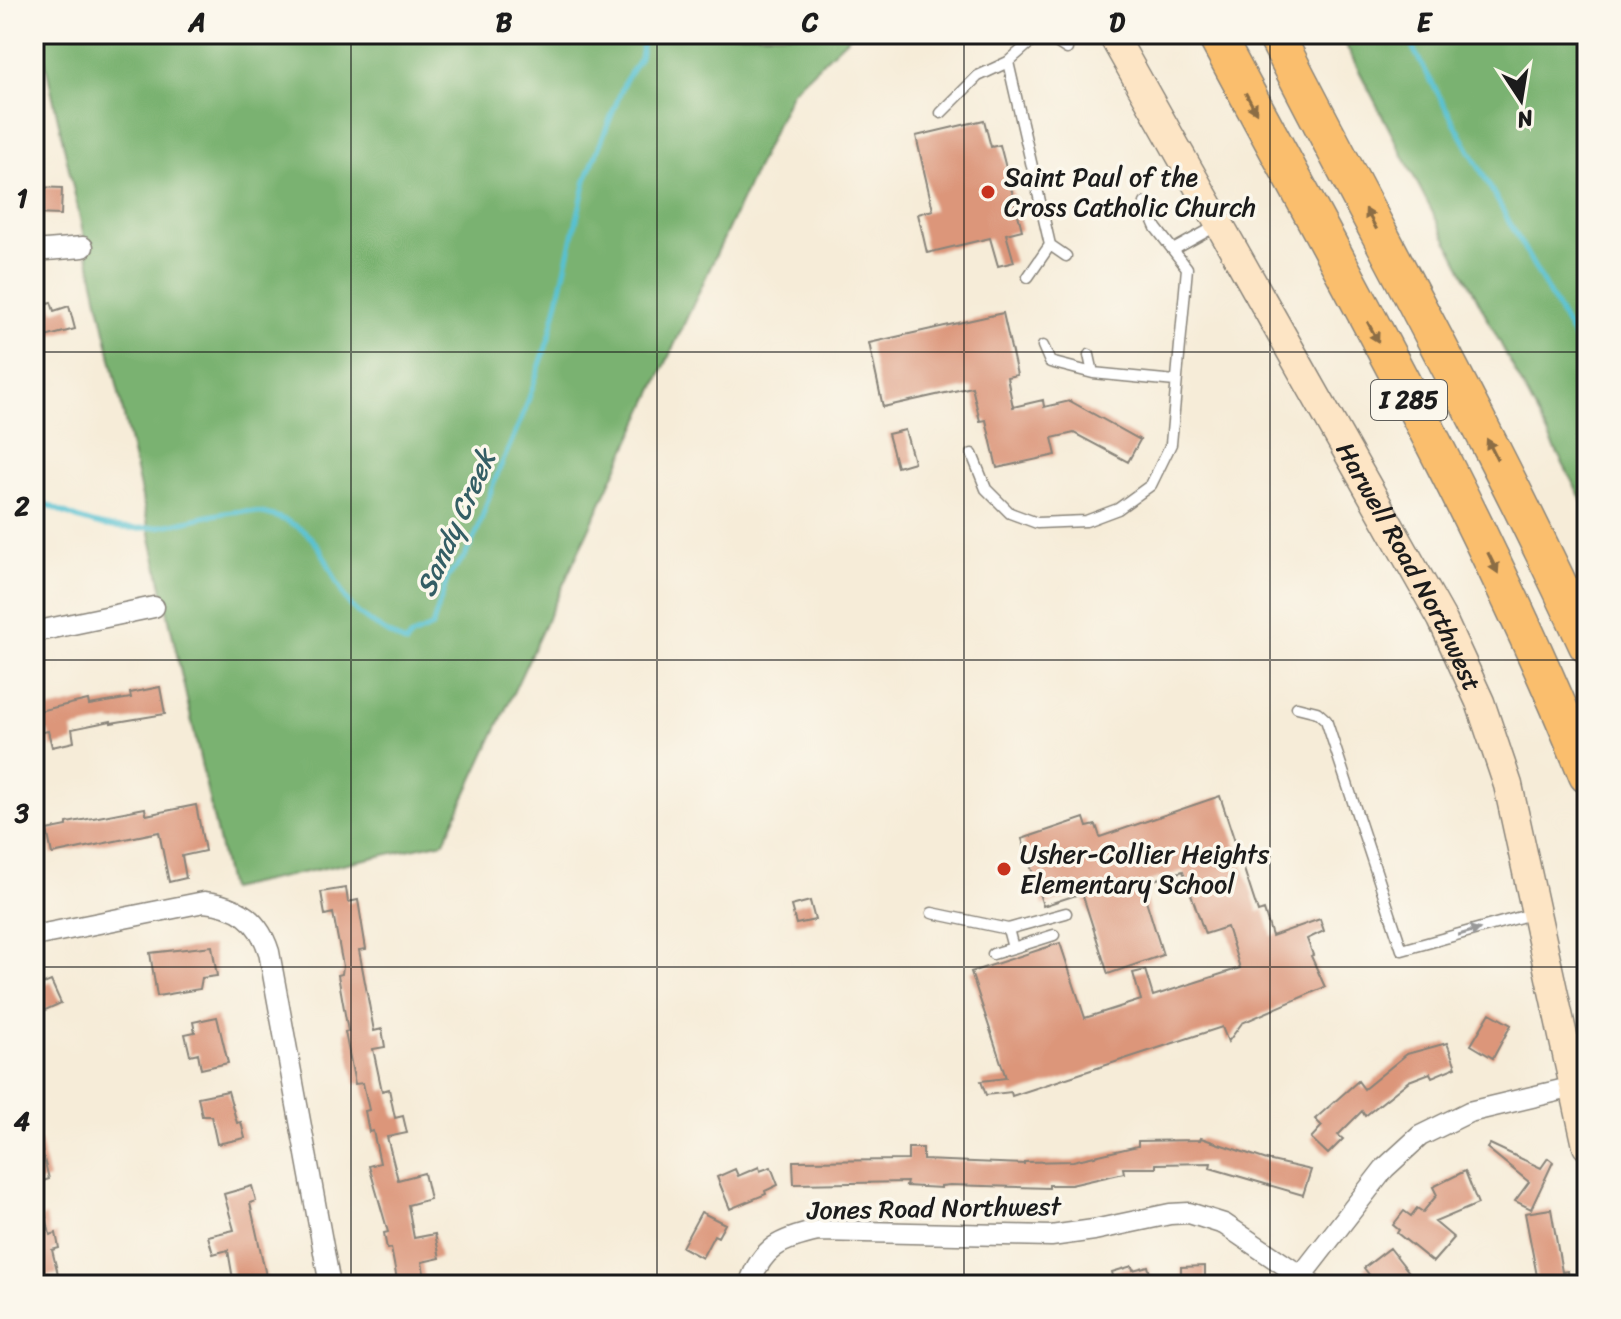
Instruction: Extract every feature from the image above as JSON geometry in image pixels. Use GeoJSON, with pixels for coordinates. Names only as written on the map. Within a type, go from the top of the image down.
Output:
{"type":"FeatureCollection","features":[{"type":"Feature","properties":{"kind":"highway","name":"I 285"},"geometry":{"type":"LineString","coordinates":[[1215,34],[1476,529],[1528,638],[1587,775]]}},
{"type":"Feature","properties":{"kind":"highway","name":"I 285"},"geometry":{"type":"LineString","coordinates":[[1275,34],[1544,549],[1587,645]]}},
{"type":"Feature","properties":{"kind":"street","name":"Harwell Road Northwest"},"geometry":{"type":"LineString","coordinates":[[1112,34],[1448,633],[1480,702],[1508,785],[1587,1146]]}},
{"type":"Feature","properties":{"kind":"street"},"geometry":{"type":"LineString","coordinates":[[34,251],[83,247]]}},
{"type":"Feature","properties":{"kind":"street"},"geometry":{"type":"LineString","coordinates":[[34,632],[154,607]]}},
{"type":"Feature","properties":{"kind":"street"},"geometry":{"type":"LineString","coordinates":[[34,936],[204,902],[239,910],[253,921],[264,936],[275,985],[330,1285]]}},
{"type":"Feature","properties":{"kind":"street"},"geometry":{"type":"LineString","coordinates":[[1303,1282],[1384,1169],[1420,1136],[1469,1112],[1574,1087]]}},
{"type":"Feature","properties":{"kind":"street","name":"Jones Road Northwest"},"geometry":{"type":"LineString","coordinates":[[749,1285],[754,1270],[766,1252],[787,1237],[818,1231],[1051,1236],[1189,1213],[1224,1224],[1303,1282]]}},
{"type":"Feature","properties":{"kind":"lane"},"geometry":{"type":"LineString","coordinates":[[941,113],[978,76],[1008,62],[1034,39],[1052,37],[1067,49]]}},
{"type":"Feature","properties":{"kind":"lane"},"geometry":{"type":"LineString","coordinates":[[1008,62],[1050,245],[1066,256]]}},
{"type":"Feature","properties":{"kind":"lane"},"geometry":{"type":"LineString","coordinates":[[972,454],[986,489],[1010,513],[1037,523],[1086,521],[1118,509],[1151,485],[1171,444],[1187,268],[1156,228],[1145,203]]}},
{"type":"Feature","properties":{"kind":"lane"},"geometry":{"type":"LineString","coordinates":[[1173,250],[1219,224]]}},
{"type":"Feature","properties":{"kind":"lane"},"geometry":{"type":"LineString","coordinates":[[1028,277],[1050,245]]}},
{"type":"Feature","properties":{"kind":"lane"},"geometry":{"type":"LineString","coordinates":[[1043,346],[1050,362],[1093,373],[1175,381]]}},
{"type":"Feature","properties":{"kind":"lane"},"geometry":{"type":"LineString","coordinates":[[1089,355],[1093,373]]}},
{"type":"Feature","properties":{"kind":"lane"},"geometry":{"type":"LineString","coordinates":[[1297,707],[1317,712],[1326,720],[1402,950],[1536,913]]}},
{"type":"Feature","properties":{"kind":"lane"},"geometry":{"type":"LineString","coordinates":[[932,913],[1008,929],[1066,913]]}},
{"type":"Feature","properties":{"kind":"lane"},"geometry":{"type":"LineString","coordinates":[[1008,929],[1013,948]]}},
{"type":"Feature","properties":{"kind":"lane"},"geometry":{"type":"LineString","coordinates":[[993,954],[1054,935]]}},
{"type":"Feature","properties":{"kind":"green space"},"geometry":{"type":"Polygon","coordinates":[[[39,34],[852,34],[792,91],[444,842],[229,889],[39,34]]]}},
{"type":"Feature","properties":{"kind":"green space"},"geometry":{"type":"Polygon","coordinates":[[[1340,34],[1587,34],[1587,510],[1340,34]]]}},
{"type":"Feature","properties":{"kind":"building","name":"Saint Paul of the Cross Catholic Church"},"geometry":{"type":"Polygon","coordinates":[[[984,120],[991,147],[1000,145],[1022,230],[1006,234],[1014,262],[998,266],[990,238],[927,253],[918,214],[933,210],[916,136],[984,120]]]}},
{"type":"Feature","properties":{"kind":"building"},"geometry":{"type":"Polygon","coordinates":[[[34,187],[62,188],[61,215],[34,214],[34,187]]]}},
{"type":"Feature","properties":{"kind":"building"},"geometry":{"type":"Polygon","coordinates":[[[51,302],[54,311],[69,306],[75,329],[34,340],[34,318],[40,317],[37,306],[51,302]]]}},
{"type":"Feature","properties":{"kind":"building"},"geometry":{"type":"Polygon","coordinates":[[[1003,313],[1017,375],[1007,377],[1013,407],[1043,400],[1044,407],[1070,401],[1140,440],[1128,462],[1074,433],[1052,438],[1056,455],[997,468],[986,420],[980,421],[972,387],[883,407],[869,343],[1003,313]]]}},
{"type":"Feature","properties":{"kind":"building"},"geometry":{"type":"Polygon","coordinates":[[[905,430],[914,462],[897,467],[888,434],[905,430]]]}},
{"type":"Feature","properties":{"kind":"building"},"geometry":{"type":"Polygon","coordinates":[[[160,687],[165,714],[72,729],[74,742],[52,747],[48,731],[34,734],[34,712],[88,700],[89,705],[131,698],[130,693],[160,687]]]}},
{"type":"Feature","properties":{"kind":"building"},"geometry":{"type":"Polygon","coordinates":[[[1220,796],[1258,912],[1264,910],[1272,936],[1320,919],[1324,931],[1307,939],[1325,987],[1242,1023],[1228,1042],[1222,1027],[1012,1096],[1011,1092],[986,1095],[981,1081],[1006,1078],[971,972],[1060,943],[1085,1018],[1141,1000],[1133,973],[1145,970],[1153,996],[1240,968],[1227,927],[1205,934],[1183,871],[1141,884],[1163,955],[1108,974],[1082,893],[1043,906],[1022,839],[1084,818],[1087,827],[1096,825],[1100,837],[1220,796]]]}},
{"type":"Feature","properties":{"kind":"building"},"geometry":{"type":"Polygon","coordinates":[[[196,805],[205,851],[182,856],[186,878],[169,882],[159,832],[52,854],[47,830],[67,826],[67,823],[145,808],[146,815],[196,805]]]}},
{"type":"Feature","properties":{"kind":"building"},"geometry":{"type":"Polygon","coordinates":[[[346,888],[348,902],[358,900],[366,949],[359,950],[374,1031],[382,1029],[385,1047],[373,1049],[382,1091],[389,1089],[395,1118],[403,1116],[407,1133],[387,1137],[398,1180],[424,1173],[430,1199],[408,1205],[414,1238],[435,1234],[440,1258],[422,1262],[426,1285],[398,1285],[391,1248],[387,1249],[384,1233],[388,1232],[369,1166],[380,1163],[373,1131],[369,1132],[365,1111],[369,1110],[363,1083],[355,1084],[338,975],[342,974],[343,966],[333,913],[325,915],[321,892],[346,888]]]}},
{"type":"Feature","properties":{"kind":"building"},"geometry":{"type":"Polygon","coordinates":[[[810,901],[815,920],[796,924],[791,906],[810,901]]]}},
{"type":"Feature","properties":{"kind":"building"},"geometry":{"type":"Polygon","coordinates":[[[212,946],[217,976],[202,978],[200,989],[157,996],[150,953],[212,946]]]}},
{"type":"Feature","properties":{"kind":"building"},"geometry":{"type":"Polygon","coordinates":[[[51,981],[61,1003],[34,1015],[34,988],[51,981]]]}},
{"type":"Feature","properties":{"kind":"building"},"geometry":{"type":"Polygon","coordinates":[[[1490,1013],[1511,1025],[1493,1058],[1471,1045],[1490,1013]]]}},
{"type":"Feature","properties":{"kind":"building"},"geometry":{"type":"Polygon","coordinates":[[[217,1017],[228,1063],[201,1069],[198,1053],[190,1055],[185,1034],[195,1032],[193,1022],[217,1017]]]}},
{"type":"Feature","properties":{"kind":"building"},"geometry":{"type":"Polygon","coordinates":[[[1447,1043],[1456,1067],[1432,1077],[1430,1073],[1409,1081],[1365,1116],[1362,1111],[1338,1135],[1343,1139],[1328,1154],[1311,1138],[1322,1126],[1315,1119],[1358,1081],[1364,1089],[1407,1054],[1447,1043]]]}},
{"type":"Feature","properties":{"kind":"building"},"geometry":{"type":"Polygon","coordinates":[[[228,1091],[237,1123],[241,1122],[245,1138],[217,1144],[211,1116],[202,1116],[198,1097],[228,1091]]]}},
{"type":"Feature","properties":{"kind":"building"},"geometry":{"type":"Polygon","coordinates":[[[39,1138],[49,1179],[34,1184],[34,1139],[39,1138]]]}},
{"type":"Feature","properties":{"kind":"building"},"geometry":{"type":"Polygon","coordinates":[[[1201,1138],[1267,1160],[1311,1170],[1303,1195],[1210,1168],[1211,1163],[1123,1168],[1124,1173],[1071,1185],[1049,1185],[1049,1188],[950,1185],[941,1188],[906,1186],[907,1182],[794,1184],[793,1161],[908,1160],[908,1148],[923,1148],[923,1160],[1024,1164],[1073,1161],[1138,1146],[1138,1141],[1201,1138]]]}},
{"type":"Feature","properties":{"kind":"building"},"geometry":{"type":"Polygon","coordinates":[[[1490,1144],[1541,1168],[1548,1158],[1553,1162],[1531,1209],[1515,1201],[1529,1182],[1487,1148],[1490,1144]]]}},
{"type":"Feature","properties":{"kind":"building"},"geometry":{"type":"Polygon","coordinates":[[[759,1167],[760,1171],[771,1167],[778,1185],[765,1191],[766,1194],[730,1209],[717,1177],[735,1169],[738,1176],[759,1167]]]}},
{"type":"Feature","properties":{"kind":"building"},"geometry":{"type":"Polygon","coordinates":[[[1465,1171],[1478,1204],[1435,1222],[1454,1238],[1433,1262],[1397,1233],[1399,1230],[1393,1225],[1404,1211],[1411,1216],[1417,1208],[1423,1212],[1437,1195],[1433,1187],[1465,1171]]]}},
{"type":"Feature","properties":{"kind":"building"},"geometry":{"type":"Polygon","coordinates":[[[252,1186],[256,1201],[250,1203],[268,1285],[234,1285],[228,1250],[213,1254],[208,1236],[234,1230],[224,1194],[252,1186]]]}},
{"type":"Feature","properties":{"kind":"building"},"geometry":{"type":"Polygon","coordinates":[[[1551,1209],[1562,1272],[1568,1271],[1570,1285],[1529,1285],[1529,1278],[1537,1276],[1525,1213],[1551,1209]]]}},
{"type":"Feature","properties":{"kind":"building"},"geometry":{"type":"Polygon","coordinates":[[[701,1212],[725,1224],[718,1237],[714,1235],[702,1258],[682,1247],[701,1212]]]}},
{"type":"Feature","properties":{"kind":"building"},"geometry":{"type":"Polygon","coordinates":[[[46,1216],[50,1235],[56,1233],[59,1248],[52,1250],[58,1274],[36,1278],[34,1219],[46,1216]]]}},
{"type":"Feature","properties":{"kind":"building"},"geometry":{"type":"Polygon","coordinates":[[[1390,1248],[1419,1285],[1377,1285],[1364,1268],[1390,1248]]]}},
{"type":"Feature","properties":{"kind":"building"},"geometry":{"type":"Polygon","coordinates":[[[1132,1266],[1133,1270],[1148,1266],[1153,1285],[1096,1285],[1096,1281],[1113,1276],[1112,1272],[1132,1266]]]}},
{"type":"Feature","properties":{"kind":"building"},"geometry":{"type":"Polygon","coordinates":[[[1205,1266],[1205,1285],[1181,1285],[1181,1267],[1205,1266]]]}},
{"type":"Feature","properties":{"kind":"waterway","name":"Sandy Creek"},"geometry":{"type":"LineString","coordinates":[[34,497],[77,518],[123,528],[156,527],[237,512],[270,515],[300,528],[310,537],[324,556],[347,601],[366,619],[406,644],[410,637],[432,627],[448,577],[465,556],[477,532],[494,482],[525,410],[550,335],[586,180],[625,81],[640,58],[644,34]]}},
{"type":"Feature","properties":{"kind":"waterway","name":"Sandy Creek"},"geometry":{"type":"LineString","coordinates":[[1405,34],[1587,362]]}},
{"type":"Feature","properties":{"kind":"place","name":"Saint Paul of the Cross Catholic Church"},"geometry":{"type":"Point","coordinates":[988,192]}},
{"type":"Feature","properties":{"kind":"place","name":"Usher-Collier Heights Elementary School"},"geometry":{"type":"Point","coordinates":[1004,869]}}]}
